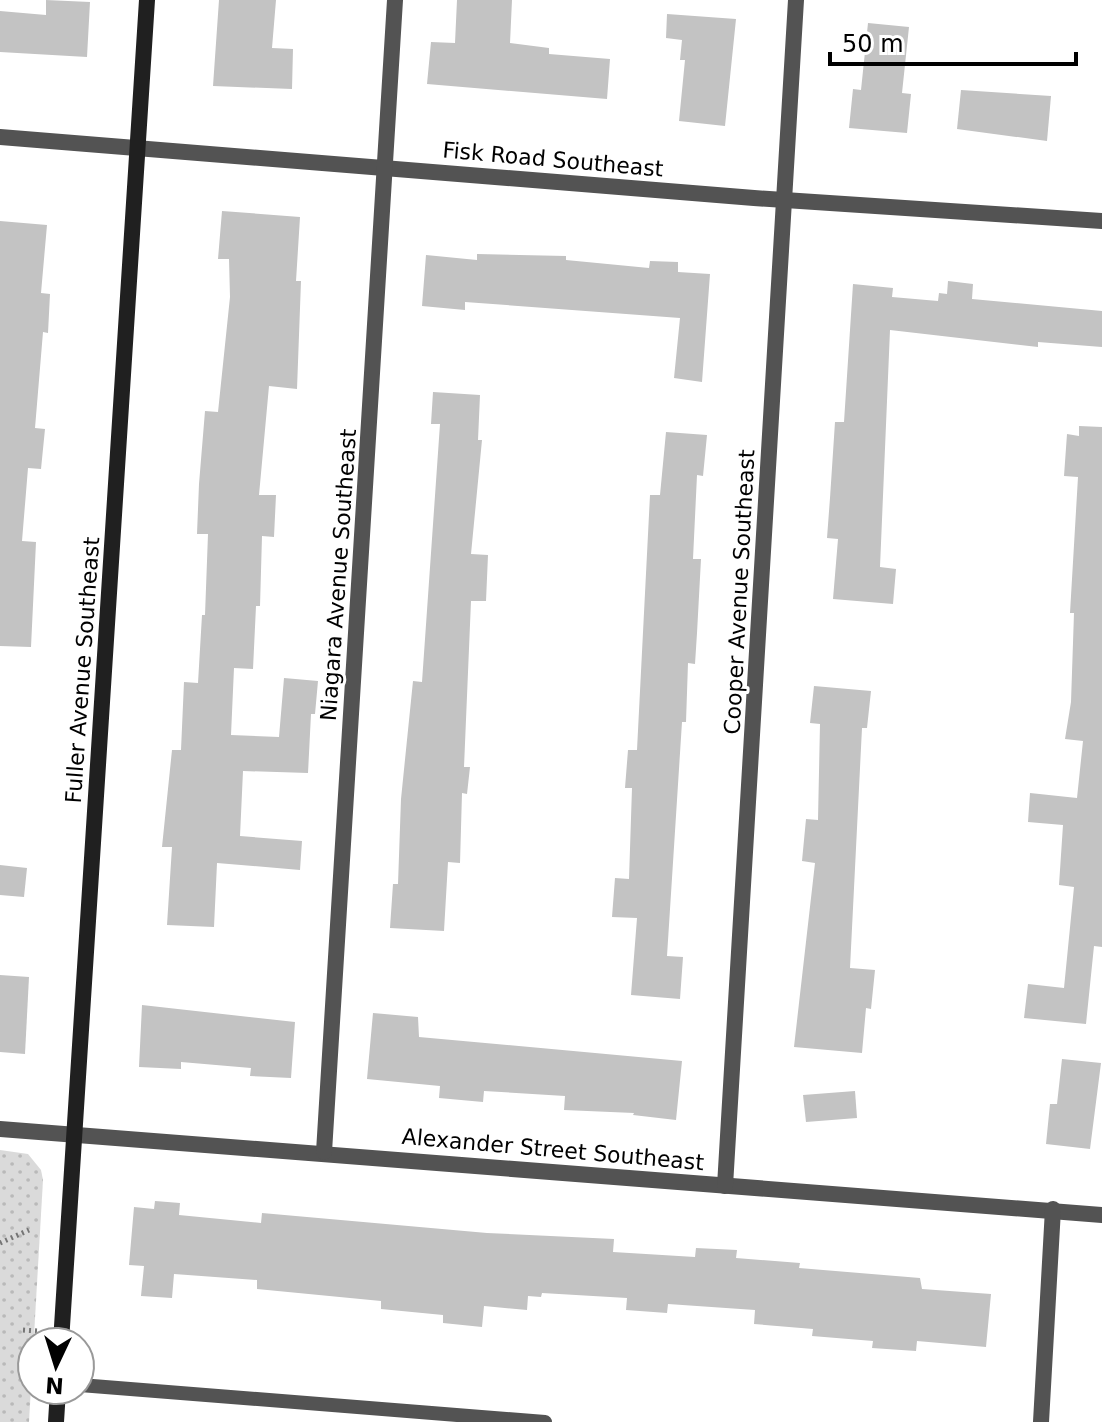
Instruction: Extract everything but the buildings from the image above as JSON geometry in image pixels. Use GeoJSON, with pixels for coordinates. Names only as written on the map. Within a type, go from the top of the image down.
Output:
{"type":"FeatureCollection","features":[{"type":"Feature","properties":{"kind":"street","name":"Fuller Avenue Southeast"},"geometry":{"type":"LineString","coordinates":[[62,1326],[147,0]]}},
{"type":"Feature","properties":{"kind":"street","name":"Niagara Avenue Southeast"},"geometry":{"type":"LineString","coordinates":[[324,1152],[395,0]]}},
{"type":"Feature","properties":{"kind":"street","name":"Cooper Avenue Southeast"},"geometry":{"type":"LineString","coordinates":[[725,1186],[796,0]]}},
{"type":"Feature","properties":{"kind":"street","name":"Fisk Road Southeast"},"geometry":{"type":"LineString","coordinates":[[0,137],[784,200],[1102,221]]}},
{"type":"Feature","properties":{"kind":"street","name":"Alexander Street Southeast"},"geometry":{"type":"LineString","coordinates":[[0,1129],[1102,1215]]}},
{"type":"Feature","properties":{"kind":"street"},"geometry":{"type":"LineString","coordinates":[[1041,1422],[1053,1209]]}},
{"type":"Feature","properties":{"kind":"lane"},"geometry":{"type":"LineString","coordinates":[[96,1386],[545,1422]]}},
{"type":"Feature","properties":{"kind":"path"},"geometry":{"type":"LineString","coordinates":[[0,1243],[29,1230]]}},
{"type":"Feature","properties":{"kind":"shaded area"},"geometry":{"type":"Polygon","coordinates":[[[0,1150],[28,1154],[41,1170],[43,1180],[35,1326],[16,1326],[16,1406],[30,1406],[29,1422],[0,1422],[0,1150]]]}}]}
